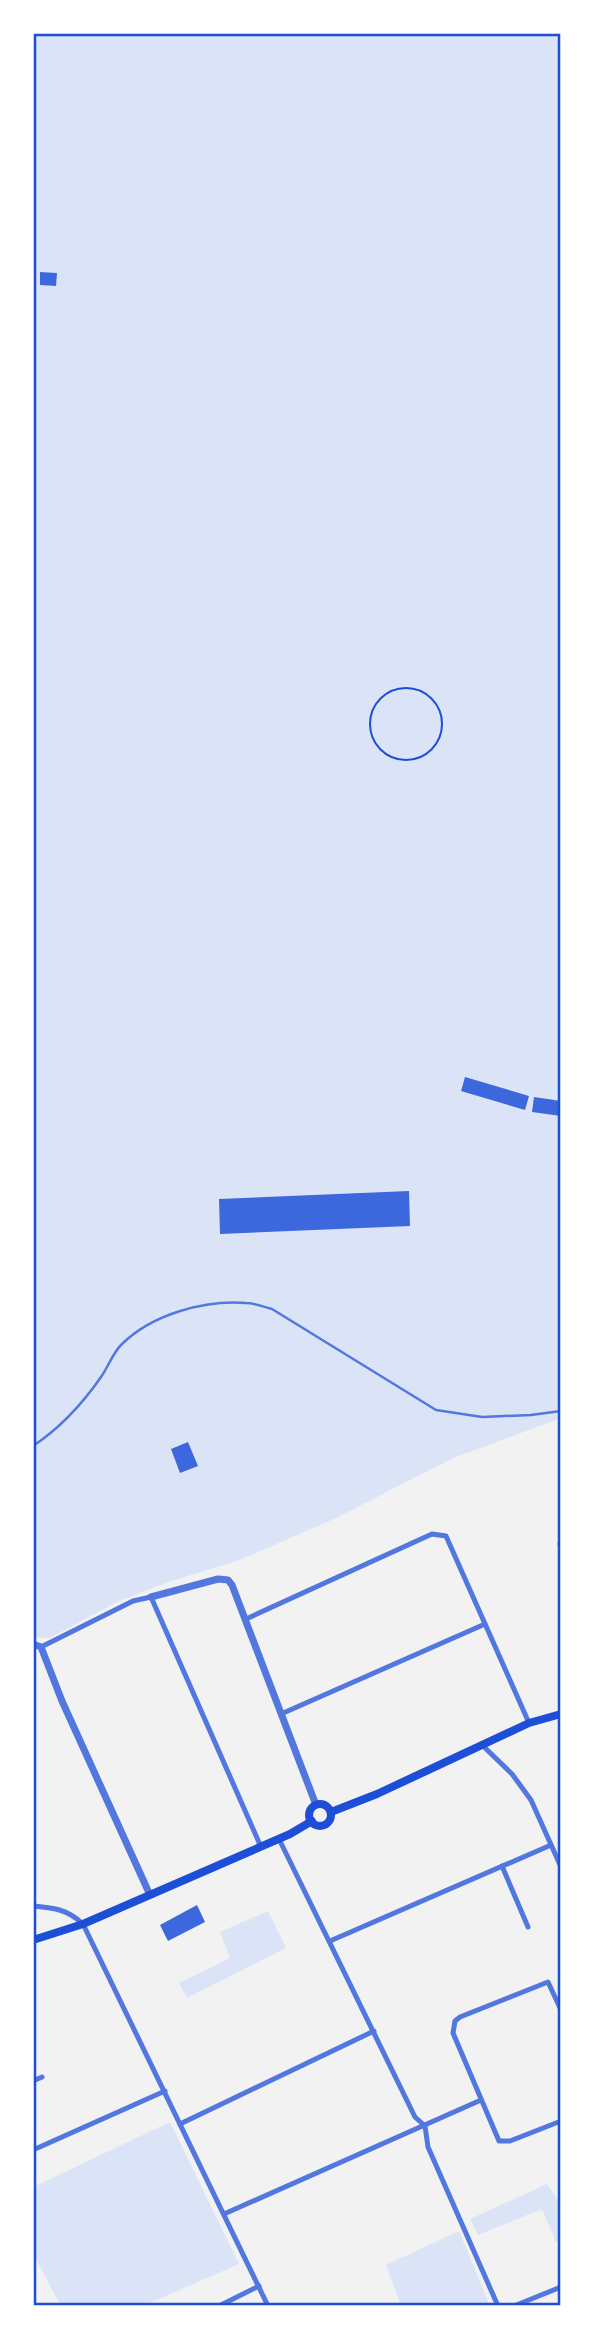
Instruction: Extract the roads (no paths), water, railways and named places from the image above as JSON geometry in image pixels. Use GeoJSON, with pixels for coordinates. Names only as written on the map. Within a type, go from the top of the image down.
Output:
{"type":"FeatureCollection","features":[{"type":"Feature","properties":{"kind":"main road"},"geometry":{"type":"LineString","coordinates":[[331,1812],[377,1794],[529,1723],[561,1714]]}},
{"type":"Feature","properties":{"kind":"main road"},"geometry":{"type":"LineString","coordinates":[[323,1804],[331,1812],[325,1825],[312,1821],[310,1814],[316,1805],[323,1804]]}},
{"type":"Feature","properties":{"kind":"main road"},"geometry":{"type":"LineString","coordinates":[[33,1940],[83,1924],[279,1839],[312,1821]]}},
{"type":"Feature","properties":{"kind":"street"},"geometry":{"type":"LineString","coordinates":[[246,1619],[432,1534],[446,1536],[529,1723]]}},
{"type":"Feature","properties":{"kind":"street"},"geometry":{"type":"LineString","coordinates":[[560,1544],[561,1549]]}},
{"type":"Feature","properties":{"kind":"street"},"geometry":{"type":"LineString","coordinates":[[150,1895],[37,1646],[133,1601],[218,1579],[228,1580],[246,1619],[316,1805]]}},
{"type":"Feature","properties":{"kind":"street"},"geometry":{"type":"LineString","coordinates":[[151,1597],[261,1847]]}},
{"type":"Feature","properties":{"kind":"street"},"geometry":{"type":"LineString","coordinates":[[281,1714],[485,1624]]}},
{"type":"Feature","properties":{"kind":"street"},"geometry":{"type":"LineString","coordinates":[[482,1745],[522,1786],[561,1867]]}},
{"type":"Feature","properties":{"kind":"street"},"geometry":{"type":"LineString","coordinates":[[279,1839],[415,2117],[425,2126],[428,2147],[498,2306]]}},
{"type":"Feature","properties":{"kind":"street"},"geometry":{"type":"LineString","coordinates":[[330,1941],[551,1845]]}},
{"type":"Feature","properties":{"kind":"street"},"geometry":{"type":"LineString","coordinates":[[502,1866],[528,1927]]}},
{"type":"Feature","properties":{"kind":"street"},"geometry":{"type":"LineString","coordinates":[[33,1906],[59,1908],[71,1913],[83,1924],[268,2306]]}},
{"type":"Feature","properties":{"kind":"street"},"geometry":{"type":"LineString","coordinates":[[561,2010],[548,1982],[460,2017],[455,2021],[453,2033],[499,2141],[510,2141],[561,2121]]}},
{"type":"Feature","properties":{"kind":"street"},"geometry":{"type":"LineString","coordinates":[[180,2124],[373,2032]]}},
{"type":"Feature","properties":{"kind":"street"},"geometry":{"type":"LineString","coordinates":[[33,2081],[42,2077]]}},
{"type":"Feature","properties":{"kind":"street"},"geometry":{"type":"LineString","coordinates":[[33,2150],[165,2091]]}},
{"type":"Feature","properties":{"kind":"street"},"geometry":{"type":"LineString","coordinates":[[224,2214],[481,2099]]}},
{"type":"Feature","properties":{"kind":"street"},"geometry":{"type":"LineString","coordinates":[[219,2306],[259,2286]]}},
{"type":"Feature","properties":{"kind":"street"},"geometry":{"type":"LineString","coordinates":[[514,2306],[561,2287]]}},
{"type":"Feature","properties":{"kind":"lane"},"geometry":{"type":"LineString","coordinates":[[33,1446],[74,1410],[101,1377],[120,1346],[128,1339],[153,1321],[220,1303],[248,1303],[272,1309],[436,1410],[482,1417],[561,1411]]}}]}
